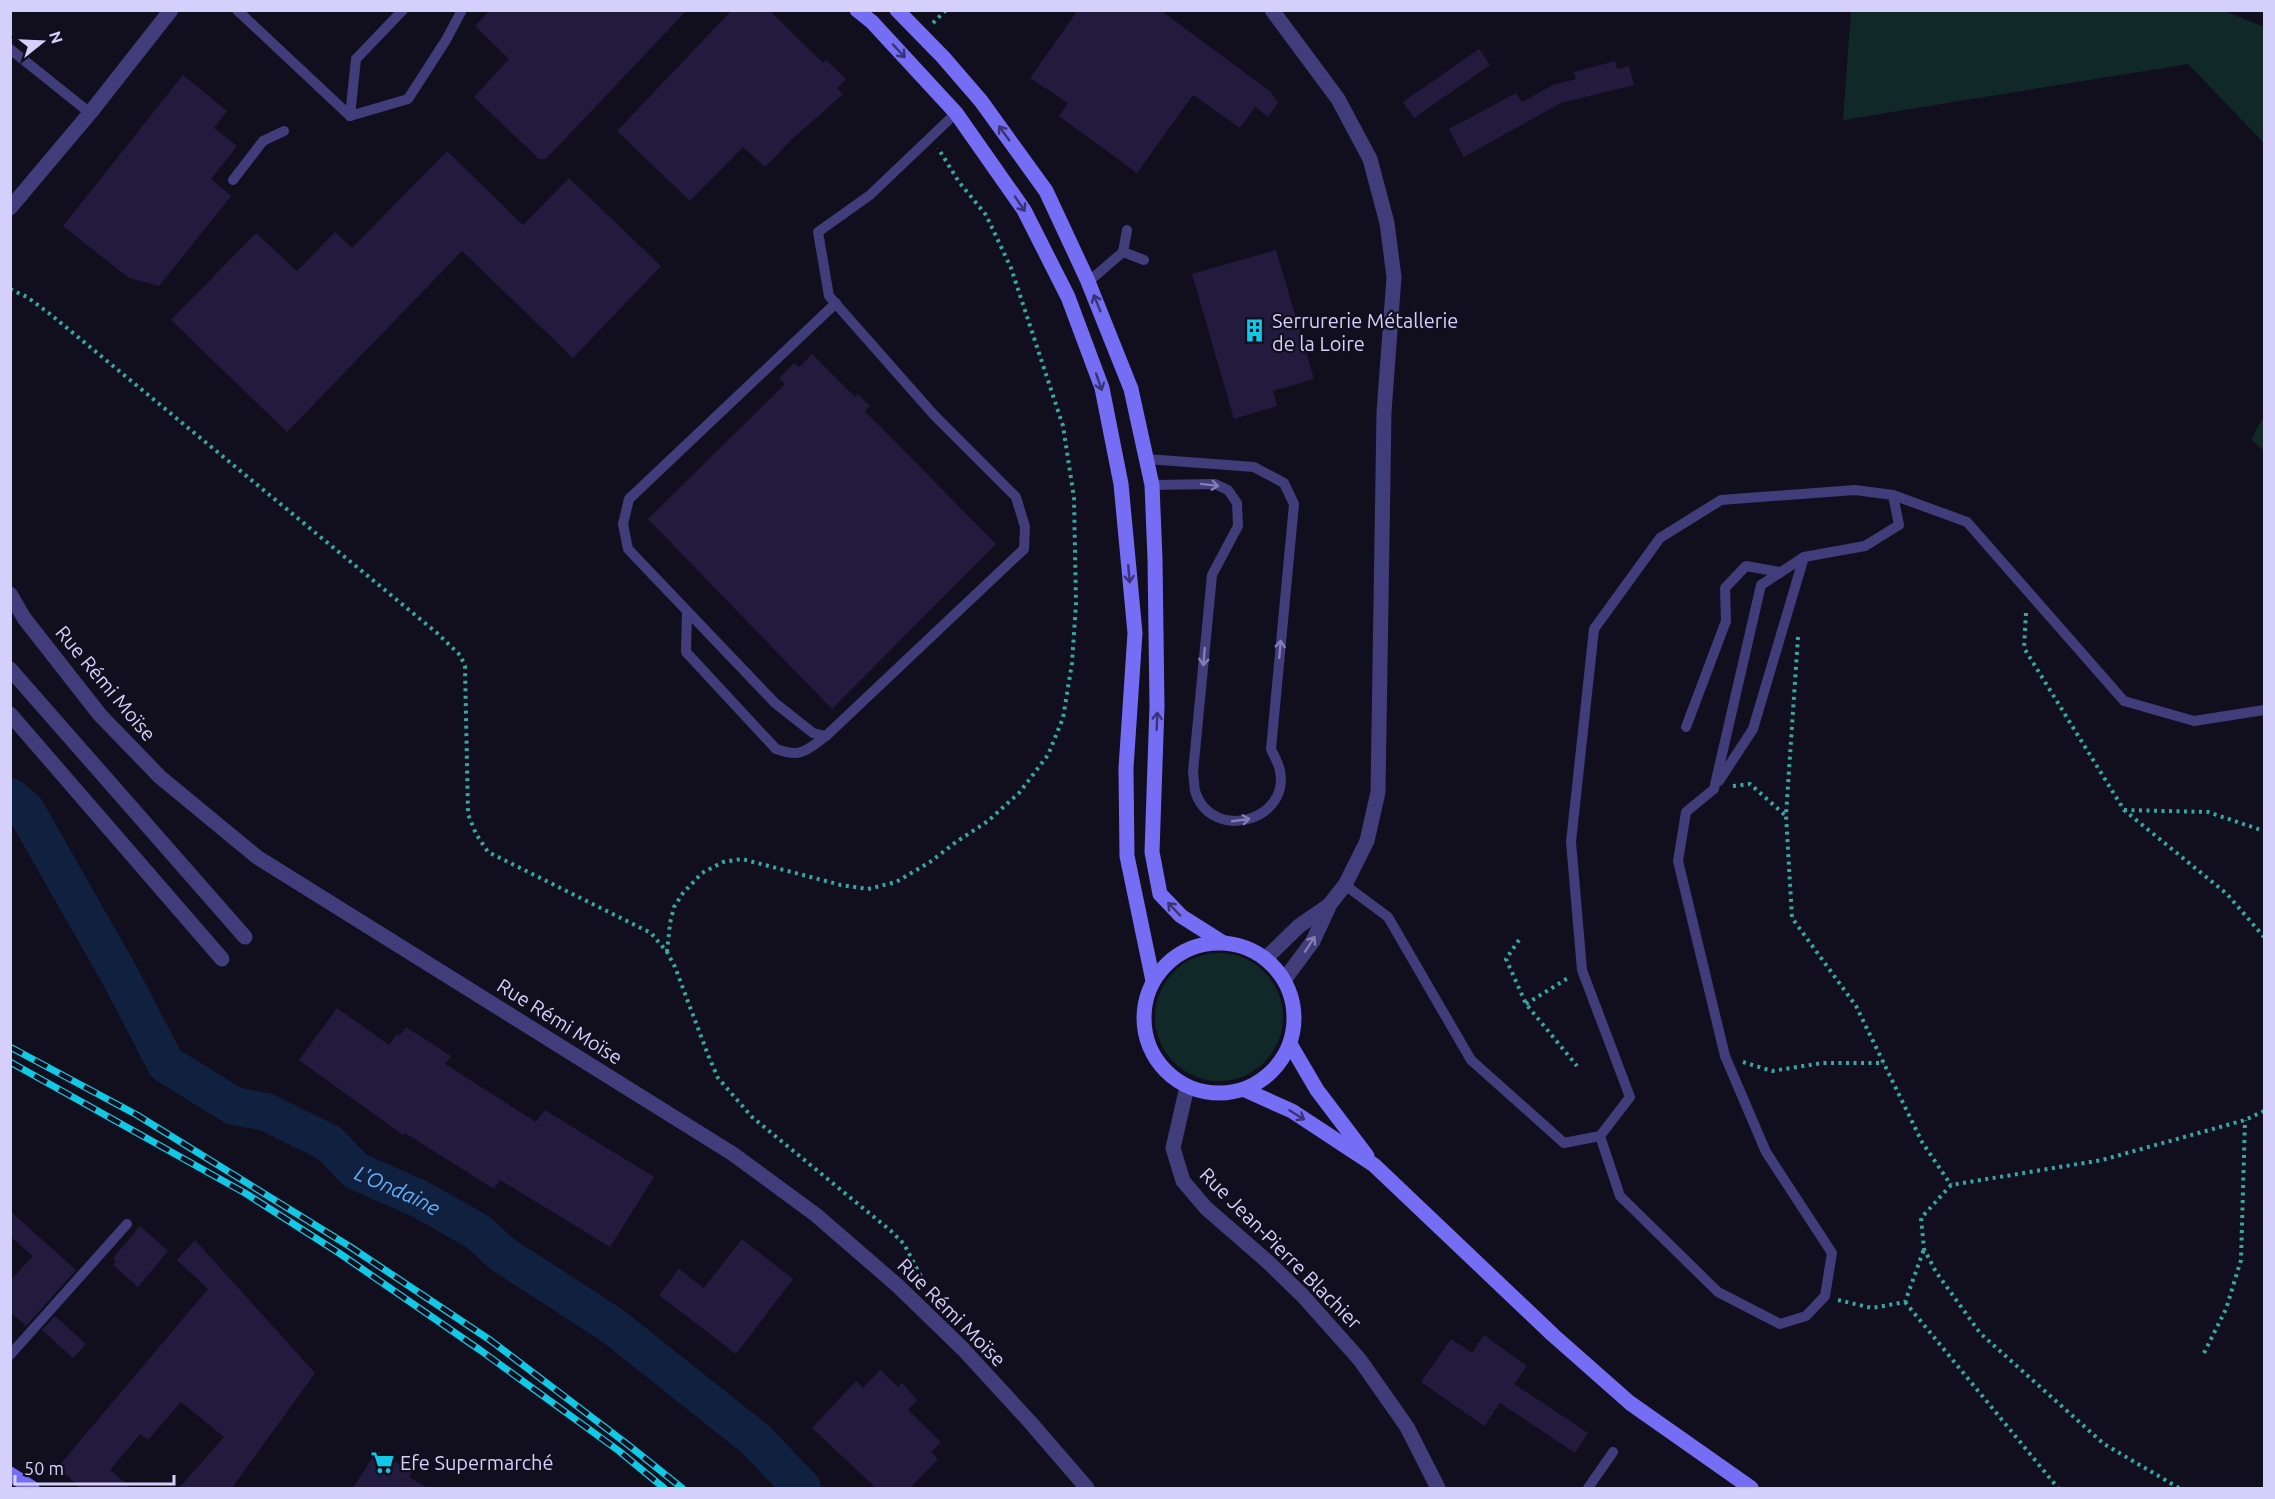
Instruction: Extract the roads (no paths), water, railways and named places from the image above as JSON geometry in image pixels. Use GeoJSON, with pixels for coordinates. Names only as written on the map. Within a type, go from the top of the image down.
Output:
{"type":"FeatureCollection","features":[{"type":"Feature","properties":{"kind":"main road"},"geometry":{"type":"LineString","coordinates":[[858,10],[956,113],[1024,210],[1068,297],[1102,388],[1121,484],[1135,633],[1126,768],[1127,856],[1153,981]]}},
{"type":"Feature","properties":{"kind":"main road"},"geometry":{"type":"LineString","coordinates":[[897,10],[943,57],[981,101],[1046,192],[1088,282],[1131,389],[1152,485],[1157,706],[1152,852],[1160,894],[1181,916],[1222,942]]}},
{"type":"Feature","properties":{"kind":"main road"},"geometry":{"type":"LineString","coordinates":[[1222,942],[1238,945],[1265,959],[1284,980],[1292,1000],[1294,1022],[1290,1044],[1280,1063],[1264,1079],[1245,1089],[1216,1094],[1187,1087],[1167,1073],[1152,1053],[1144,1029],[1144,1004],[1153,981],[1171,960],[1195,946],[1222,942]]}},
{"type":"Feature","properties":{"kind":"main road"},"geometry":{"type":"LineString","coordinates":[[1290,1044],[1317,1090],[1374,1165],[1553,1335],[1630,1403],[1751,1488]]}},
{"type":"Feature","properties":{"kind":"main road"},"geometry":{"type":"LineString","coordinates":[[1245,1089],[1292,1111],[1374,1165]]}},
{"type":"Feature","properties":{"kind":"main road"},"geometry":{"type":"LineString","coordinates":[[10,1474],[32,1488]]}},
{"type":"Feature","properties":{"kind":"main road"},"geometry":{"type":"LineString","coordinates":[[10,1483],[13,1488]]}},
{"type":"Feature","properties":{"kind":"street"},"geometry":{"type":"LineString","coordinates":[[10,208],[171,10]]}},
{"type":"Feature","properties":{"kind":"street"},"geometry":{"type":"LineString","coordinates":[[1272,10],[1338,99],[1370,159],[1387,223],[1394,277],[1384,412],[1378,792],[1367,842],[1345,885],[1330,904],[1313,941],[1284,980]]}},
{"type":"Feature","properties":{"kind":"street","name":"Rue Rémi Moïse"},"geometry":{"type":"LineString","coordinates":[[10,594],[24,618],[99,715],[160,777],[257,857],[733,1154],[816,1215],[898,1286],[963,1348],[1087,1488]]}},
{"type":"Feature","properties":{"kind":"street"},"geometry":{"type":"LineString","coordinates":[[10,669],[245,937]]}},
{"type":"Feature","properties":{"kind":"street"},"geometry":{"type":"LineString","coordinates":[[10,714],[222,959]]}},
{"type":"Feature","properties":{"kind":"street"},"geometry":{"type":"LineString","coordinates":[[1265,959],[1299,926],[1330,904]]}},
{"type":"Feature","properties":{"kind":"street","name":"Rue Jean-Pierre Blachier"},"geometry":{"type":"LineString","coordinates":[[1187,1087],[1173,1148],[1183,1181],[1206,1209],[1268,1262],[1303,1296],[1360,1360],[1407,1427],[1438,1488]]}},
{"type":"Feature","properties":{"kind":"lane"},"geometry":{"type":"LineString","coordinates":[[237,10],[350,116]]}},
{"type":"Feature","properties":{"kind":"lane"},"geometry":{"type":"LineString","coordinates":[[350,116],[356,59],[403,10]]}},
{"type":"Feature","properties":{"kind":"lane"},"geometry":{"type":"LineString","coordinates":[[350,116],[408,99],[446,40],[462,10]]}},
{"type":"Feature","properties":{"kind":"lane"},"geometry":{"type":"LineString","coordinates":[[10,49],[90,112]]}},
{"type":"Feature","properties":{"kind":"lane"},"geometry":{"type":"LineString","coordinates":[[687,611],[686,652],[776,749],[789,754],[805,753],[826,736],[1024,549],[1025,527],[1016,497],[934,415],[829,296],[818,232],[870,195],[956,113]]}},
{"type":"Feature","properties":{"kind":"lane"},"geometry":{"type":"LineString","coordinates":[[233,180],[263,141],[284,131]]}},
{"type":"Feature","properties":{"kind":"lane"},"geometry":{"type":"LineString","coordinates":[[1088,282],[1123,252],[1126,230]]}},
{"type":"Feature","properties":{"kind":"lane"},"geometry":{"type":"LineString","coordinates":[[1123,252],[1144,260]]}},
{"type":"Feature","properties":{"kind":"lane"},"geometry":{"type":"LineString","coordinates":[[826,736],[813,733],[775,703],[628,549],[623,524],[629,499],[836,303]]}},
{"type":"Feature","properties":{"kind":"lane"},"geometry":{"type":"LineString","coordinates":[[1148,459],[1254,467],[1284,483],[1294,504],[1271,749],[1281,771],[1279,789],[1266,809],[1246,821],[1229,822],[1215,816],[1203,806],[1195,791],[1193,772],[1212,575],[1238,526],[1237,503],[1228,490],[1215,484],[1152,485]]}},
{"type":"Feature","properties":{"kind":"lane"},"geometry":{"type":"LineString","coordinates":[[1345,885],[1388,917],[1471,1060],[1563,1143],[1600,1136],[1630,1097],[1582,970],[1571,842],[1594,629],[1660,538],[1721,500],[1855,490],[1893,495],[1967,522],[2124,701],[2194,721],[2265,710]]}},
{"type":"Feature","properties":{"kind":"lane"},"geometry":{"type":"LineString","coordinates":[[1714,789],[1761,585],[1804,557],[1864,546],[1899,525],[1893,495]]}},
{"type":"Feature","properties":{"kind":"lane"},"geometry":{"type":"LineString","coordinates":[[1600,1136],[1620,1196],[1718,1292],[1780,1324],[1806,1316],[1825,1296],[1832,1253],[1766,1152],[1725,1056],[1678,861],[1686,812],[1714,789],[1753,729],[1804,557]]}},
{"type":"Feature","properties":{"kind":"lane"},"geometry":{"type":"LineString","coordinates":[[1686,727],[1725,621],[1725,588],[1746,566],[1780,572]]}},
{"type":"Feature","properties":{"kind":"lane"},"geometry":{"type":"LineString","coordinates":[[10,1355],[127,1224]]}},
{"type":"Feature","properties":{"kind":"lane"},"geometry":{"type":"LineString","coordinates":[[1588,1488],[1613,1452]]}},
{"type":"Feature","properties":{"kind":"waterway","name":"L'Ondaine"},"geometry":{"type":"LineString","coordinates":[[10,797],[25,809],[119,974],[166,1064],[234,1106],[266,1112],[329,1143],[356,1171],[420,1199],[478,1232],[502,1254],[613,1326],[755,1439],[802,1488]]}},
{"type":"Feature","properties":{"kind":"railway"},"geometry":{"type":"LineString","coordinates":[[10,1047],[137,1115],[349,1246],[490,1340],[682,1488]]}},
{"type":"Feature","properties":{"kind":"railway"},"geometry":{"type":"LineString","coordinates":[[10,1062],[245,1193],[339,1253],[480,1350],[619,1451],[664,1488]]}},
{"type":"Feature","properties":{"kind":"place","name":"Serrurerie Métallerie de la Loire"},"geometry":{"type":"Point","coordinates":[1254,331]}},
{"type":"Feature","properties":{"kind":"place","name":"Efe Supermarché"},"geometry":{"type":"Point","coordinates":[382,1462]}}]}
